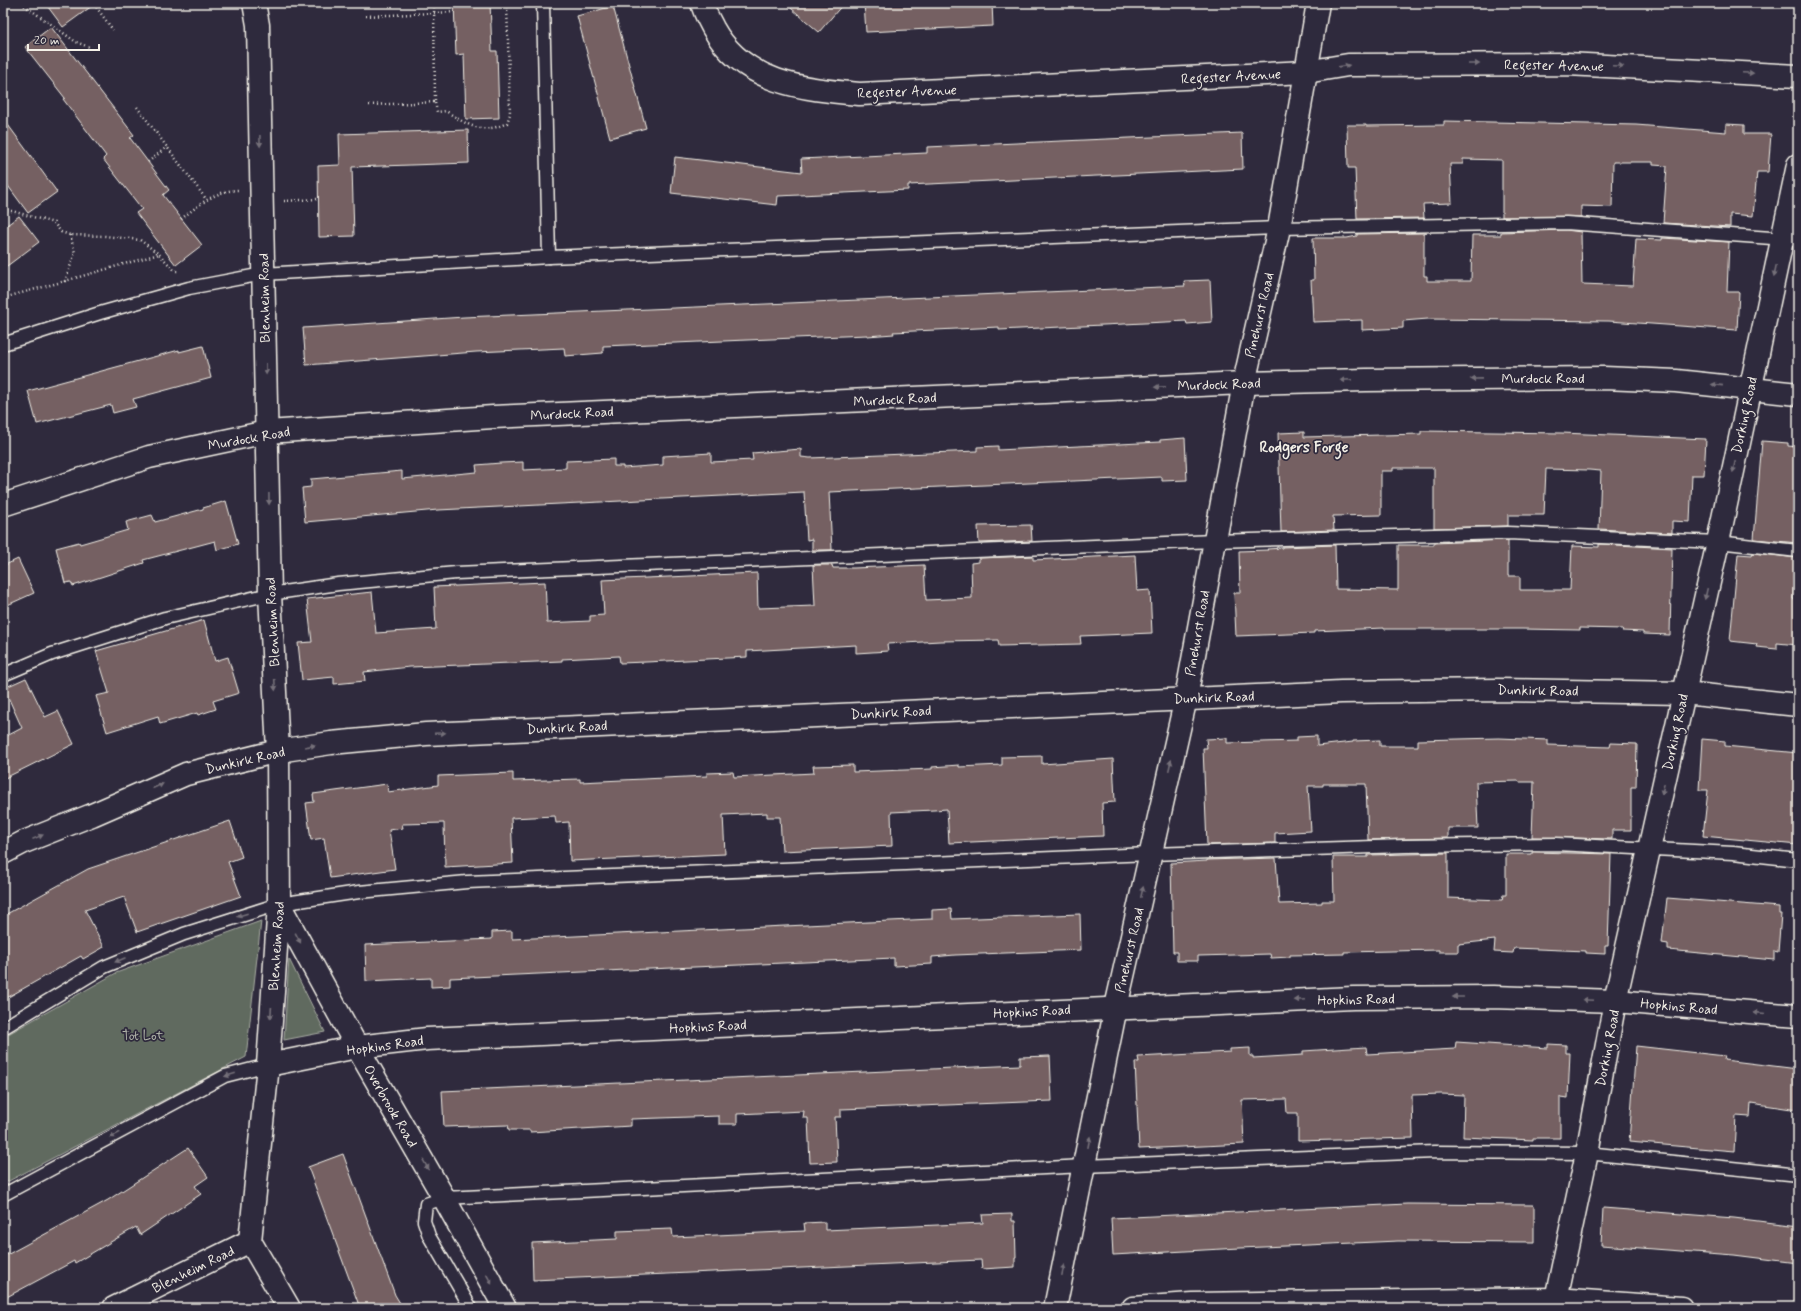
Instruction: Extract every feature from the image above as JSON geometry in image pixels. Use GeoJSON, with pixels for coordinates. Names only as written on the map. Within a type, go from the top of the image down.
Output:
{"type":"FeatureCollection","features":[{"type":"Feature","properties":{"kind":"street","name":"Blenheim Road"},"geometry":{"type":"LineString","coordinates":[[254,3],[258,25],[270,594],[278,751],[279,904],[268,1065],[250,1241],[289,1308]]}},
{"type":"Feature","properties":{"kind":"street","name":"Regester Avenue"},"geometry":{"type":"LineString","coordinates":[[702,3],[704,11],[721,43],[746,65],[780,82],[820,90],[860,94],[1306,72],[1348,65],[1566,64],[1798,76]]}},
{"type":"Feature","properties":{"kind":"street","name":"Pinehurst Road"},"geometry":{"type":"LineString","coordinates":[[1055,1308],[1116,1007],[1186,698],[1244,383],[1279,228],[1318,3]]}},
{"type":"Feature","properties":{"kind":"street","name":"Dorking Road"},"geometry":{"type":"LineString","coordinates":[[1556,1299],[1587,1153],[1616,1001],[1718,542],[1750,389],[1790,239],[1798,165]]}},
{"type":"Feature","properties":{"kind":"street","name":"Murdock Road"},"geometry":{"type":"LineString","coordinates":[[3,505],[149,457],[267,432],[501,416],[1244,383],[1366,380],[1604,378],[1676,381],[1798,394]]}},
{"type":"Feature","properties":{"kind":"street","name":"Dunkirk Road"},"geometry":{"type":"LineString","coordinates":[[3,853],[24,842],[92,815],[186,774],[278,751],[331,743],[426,734],[1341,692],[1497,690],[1684,693],[1798,705]]}},
{"type":"Feature","properties":{"kind":"street","name":"Overbrook Road"},"geometry":{"type":"LineString","coordinates":[[279,904],[357,1047],[505,1308]]}},
{"type":"Feature","properties":{"kind":"street","name":"Hopkins Road"},"geometry":{"type":"LineString","coordinates":[[268,1065],[357,1047],[427,1039],[1116,1007],[1360,998],[1493,997],[1616,1001],[1798,1016]]}},
{"type":"Feature","properties":{"kind":"street","name":"Blenheim Road"},"geometry":{"type":"LineString","coordinates":[[114,1308],[250,1241]]}},
{"type":"Feature","properties":{"kind":"street"},"geometry":{"type":"LineString","coordinates":[[1133,1308],[1556,1299],[1681,1308]]}},
{"type":"Feature","properties":{"kind":"lane"},"geometry":{"type":"LineString","coordinates":[[543,3],[549,257]]}},
{"type":"Feature","properties":{"kind":"lane"},"geometry":{"type":"LineString","coordinates":[[3,344],[100,313],[189,288],[263,274],[549,257],[1279,228],[1566,223],[1790,239]]}},
{"type":"Feature","properties":{"kind":"lane"},"geometry":{"type":"LineString","coordinates":[[3,675],[52,654],[165,618],[270,594],[338,584],[456,573],[1214,541],[1508,533],[1718,542],[1798,551]]}},
{"type":"Feature","properties":{"kind":"lane"},"geometry":{"type":"LineString","coordinates":[[3,1028],[104,967],[184,934],[279,904],[359,892],[467,882],[1150,854],[1421,845],[1556,844],[1733,853],[1798,860]]}},
{"type":"Feature","properties":{"kind":"lane"},"geometry":{"type":"LineString","coordinates":[[3,1195],[225,1076],[268,1065]]}},
{"type":"Feature","properties":{"kind":"lane"},"geometry":{"type":"LineString","coordinates":[[471,1308],[429,1236],[424,1220],[426,1204],[444,1198],[1084,1166],[1435,1152],[1587,1153],[1798,1175]]}},
{"type":"Feature","properties":{"kind":"path"},"geometry":{"type":"LineString","coordinates":[[21,3],[76,42],[89,47]]}},
{"type":"Feature","properties":{"kind":"path"},"geometry":{"type":"LineString","coordinates":[[434,3],[435,102],[437,112],[446,111],[468,125],[484,129],[497,128],[507,123],[510,114],[507,3]]}},
{"type":"Feature","properties":{"kind":"path"},"geometry":{"type":"LineString","coordinates":[[94,4],[113,30]]}},
{"type":"Feature","properties":{"kind":"path"},"geometry":{"type":"LineString","coordinates":[[366,16],[455,12]]}},
{"type":"Feature","properties":{"kind":"path"},"geometry":{"type":"LineString","coordinates":[[369,105],[435,102]]}},
{"type":"Feature","properties":{"kind":"path"},"geometry":{"type":"LineString","coordinates":[[137,107],[206,199]]}},
{"type":"Feature","properties":{"kind":"path"},"geometry":{"type":"LineString","coordinates":[[148,162],[167,147]]}},
{"type":"Feature","properties":{"kind":"path"},"geometry":{"type":"LineString","coordinates":[[181,219],[206,199],[232,190],[262,196],[318,199]]}},
{"type":"Feature","properties":{"kind":"path"},"geometry":{"type":"LineString","coordinates":[[3,210],[12,210],[54,223],[61,232],[70,235],[105,236],[140,240],[159,254],[175,271],[183,270]]}},
{"type":"Feature","properties":{"kind":"path"},"geometry":{"type":"LineString","coordinates":[[65,281],[74,253],[70,235]]}},
{"type":"Feature","properties":{"kind":"path"},"geometry":{"type":"LineString","coordinates":[[3,298],[159,254]]}},
{"type":"Feature","properties":{"kind":"green space","name":"Tot Lot"},"geometry":{"type":"Polygon","coordinates":[[[261,921],[246,1057],[3,1184],[3,1037],[116,973],[261,921]]]}},
{"type":"Feature","properties":{"kind":"green space"},"geometry":{"type":"Polygon","coordinates":[[[289,959],[325,1032],[284,1040],[289,959]]]}},
{"type":"Feature","properties":{"kind":"building"},"geometry":{"type":"Polygon","coordinates":[[[45,3],[96,3],[63,27],[45,3]]]}},
{"type":"Feature","properties":{"kind":"building"},"geometry":{"type":"Polygon","coordinates":[[[454,3],[490,3],[492,51],[497,51],[499,118],[466,119],[464,54],[456,55],[454,3]]]}},
{"type":"Feature","properties":{"kind":"building"},"geometry":{"type":"Polygon","coordinates":[[[785,3],[844,3],[819,32],[785,3]]]}},
{"type":"Feature","properties":{"kind":"building"},"geometry":{"type":"Polygon","coordinates":[[[864,3],[992,3],[993,26],[866,32],[864,3]]]}},
{"type":"Feature","properties":{"kind":"building"},"geometry":{"type":"Polygon","coordinates":[[[613,6],[646,128],[610,138],[577,16],[613,6]]]}},
{"type":"Feature","properties":{"kind":"building"},"geometry":{"type":"Polygon","coordinates":[[[51,27],[134,135],[130,138],[169,190],[163,195],[202,245],[176,265],[136,213],[142,209],[103,159],[106,156],[63,99],[65,98],[25,47],[51,27]]]}},
{"type":"Feature","properties":{"kind":"building"},"geometry":{"type":"Polygon","coordinates":[[[3,118],[57,192],[28,213],[3,179],[3,118]]]}},
{"type":"Feature","properties":{"kind":"building"},"geometry":{"type":"Polygon","coordinates":[[[1444,121],[1636,125],[1726,132],[1726,124],[1744,125],[1744,134],[1771,134],[1768,172],[1757,172],[1753,216],[1730,214],[1730,227],[1663,223],[1667,166],[1653,165],[1653,162],[1613,162],[1612,207],[1581,206],[1581,217],[1502,217],[1502,160],[1463,159],[1463,164],[1450,164],[1452,203],[1423,204],[1424,218],[1357,219],[1355,168],[1348,168],[1347,125],[1444,125],[1444,121]]]}},
{"type":"Feature","properties":{"kind":"building"},"geometry":{"type":"Polygon","coordinates":[[[468,130],[469,163],[352,167],[354,236],[319,237],[318,166],[340,165],[339,134],[468,130]]]}},
{"type":"Feature","properties":{"kind":"building"},"geometry":{"type":"Polygon","coordinates":[[[1242,133],[1243,169],[908,185],[908,190],[778,196],[777,205],[671,193],[675,157],[802,172],[801,159],[927,153],[927,147],[1242,133]]]}},
{"type":"Feature","properties":{"kind":"building"},"geometry":{"type":"Polygon","coordinates":[[[19,216],[39,242],[3,269],[3,228],[19,216]]]}},
{"type":"Feature","properties":{"kind":"building"},"geometry":{"type":"Polygon","coordinates":[[[1566,230],[1581,232],[1582,284],[1633,286],[1636,239],[1662,240],[1662,238],[1729,242],[1727,292],[1739,292],[1737,330],[1609,321],[1428,319],[1403,321],[1403,328],[1362,330],[1362,320],[1313,322],[1311,280],[1314,280],[1313,238],[1347,238],[1357,236],[1357,234],[1424,233],[1424,276],[1427,276],[1427,281],[1471,281],[1472,235],[1501,235],[1501,232],[1566,230]]]}},
{"type":"Feature","properties":{"kind":"building"},"geometry":{"type":"Polygon","coordinates":[[[1210,280],[1212,322],[1187,324],[1186,321],[999,330],[999,327],[893,332],[894,334],[867,336],[603,346],[603,353],[565,356],[564,348],[476,352],[306,365],[303,328],[464,317],[1185,286],[1184,281],[1210,280]]]}},
{"type":"Feature","properties":{"kind":"building"},"geometry":{"type":"Polygon","coordinates":[[[203,346],[211,378],[133,399],[136,407],[113,413],[111,405],[37,424],[28,391],[179,350],[179,352],[203,346]]]}},
{"type":"Feature","properties":{"kind":"building"},"geometry":{"type":"Polygon","coordinates":[[[1421,431],[1562,433],[1706,439],[1704,475],[1692,475],[1690,522],[1672,521],[1672,533],[1599,529],[1601,471],[1546,469],[1544,515],[1508,515],[1508,526],[1434,528],[1434,468],[1393,468],[1393,471],[1381,471],[1381,515],[1333,516],[1334,530],[1281,532],[1278,433],[1304,432],[1304,437],[1421,434],[1421,431]]]}},
{"type":"Feature","properties":{"kind":"building"},"geometry":{"type":"Polygon","coordinates":[[[1185,438],[1187,480],[1162,481],[1162,477],[829,492],[832,550],[812,550],[812,539],[807,540],[804,492],[438,510],[305,522],[302,488],[311,487],[311,479],[402,471],[402,479],[477,472],[476,465],[501,463],[523,462],[523,470],[566,468],[566,461],[614,459],[614,466],[623,466],[623,468],[663,465],[663,456],[711,453],[711,462],[753,460],[752,453],[801,449],[801,457],[810,458],[977,451],[977,447],[998,446],[998,450],[1160,442],[1160,440],[1185,438]]]}},
{"type":"Feature","properties":{"kind":"building"},"geometry":{"type":"Polygon","coordinates":[[[1762,441],[1788,443],[1788,446],[1798,447],[1798,543],[1754,539],[1762,441]]]}},
{"type":"Feature","properties":{"kind":"building"},"geometry":{"type":"Polygon","coordinates":[[[226,501],[238,544],[217,550],[215,541],[143,560],[144,563],[73,586],[71,582],[65,583],[56,548],[79,542],[80,544],[128,530],[126,522],[152,515],[155,522],[226,501]]]}},
{"type":"Feature","properties":{"kind":"building"},"geometry":{"type":"Polygon","coordinates":[[[1031,525],[1032,541],[979,543],[978,526],[1031,525]]]}},
{"type":"Feature","properties":{"kind":"building"},"geometry":{"type":"Polygon","coordinates":[[[1508,540],[1508,576],[1520,576],[1520,590],[1570,590],[1572,546],[1599,547],[1599,544],[1672,548],[1670,635],[1643,634],[1643,632],[1622,631],[1623,629],[1384,628],[1314,631],[1314,633],[1236,636],[1234,593],[1240,593],[1239,551],[1268,550],[1267,549],[1282,547],[1335,545],[1336,589],[1398,590],[1398,545],[1434,545],[1434,543],[1508,540]]]}},
{"type":"Feature","properties":{"kind":"building"},"geometry":{"type":"Polygon","coordinates":[[[1753,553],[1797,558],[1793,599],[1798,600],[1798,645],[1777,643],[1777,649],[1756,647],[1757,644],[1730,641],[1738,554],[1752,555],[1753,553]]]}},
{"type":"Feature","properties":{"kind":"building"},"geometry":{"type":"Polygon","coordinates":[[[1135,555],[1137,591],[1150,590],[1152,633],[1080,636],[1081,644],[999,646],[998,640],[940,641],[887,644],[888,651],[856,653],[856,645],[747,651],[747,657],[646,662],[620,663],[619,656],[562,659],[562,661],[410,667],[364,672],[365,681],[334,684],[334,677],[302,680],[298,643],[312,642],[307,599],[372,592],[376,633],[436,629],[434,587],[545,582],[547,623],[590,621],[590,616],[604,615],[602,580],[757,573],[758,608],[815,606],[813,565],[832,565],[833,568],[854,568],[924,565],[926,600],[972,598],[971,563],[979,562],[979,558],[1033,556],[1033,560],[1135,555]]]}},
{"type":"Feature","properties":{"kind":"building"},"geometry":{"type":"Polygon","coordinates":[[[18,559],[34,593],[3,607],[3,566],[18,559]]]}},
{"type":"Feature","properties":{"kind":"building"},"geometry":{"type":"Polygon","coordinates":[[[204,620],[215,661],[228,657],[239,693],[213,701],[216,709],[198,715],[197,713],[160,724],[158,716],[107,732],[96,696],[109,693],[96,651],[204,620]]]}},
{"type":"Feature","properties":{"kind":"building"},"geometry":{"type":"Polygon","coordinates":[[[26,678],[45,717],[58,711],[74,744],[3,779],[3,738],[22,728],[4,688],[26,678]]]}},
{"type":"Feature","properties":{"kind":"building"},"geometry":{"type":"Polygon","coordinates":[[[1317,736],[1317,746],[1353,741],[1380,740],[1380,746],[1418,746],[1418,740],[1499,738],[1548,740],[1548,745],[1610,747],[1611,743],[1637,744],[1636,787],[1631,787],[1631,830],[1612,830],[1612,839],[1532,837],[1534,782],[1476,782],[1478,828],[1448,828],[1448,838],[1368,840],[1366,784],[1323,784],[1323,786],[1308,786],[1311,831],[1275,833],[1275,843],[1207,845],[1203,748],[1207,748],[1206,739],[1227,738],[1227,743],[1297,741],[1297,737],[1317,736]]]}},
{"type":"Feature","properties":{"kind":"building"},"geometry":{"type":"Polygon","coordinates":[[[1702,739],[1725,741],[1725,746],[1798,753],[1798,845],[1703,836],[1708,790],[1699,790],[1702,739]]]}},
{"type":"Feature","properties":{"kind":"building"},"geometry":{"type":"Polygon","coordinates":[[[1042,756],[1042,764],[1113,759],[1115,802],[1102,803],[1103,836],[949,843],[947,809],[891,812],[892,846],[782,851],[780,817],[767,817],[767,813],[723,815],[725,854],[570,861],[569,822],[556,823],[555,816],[511,818],[513,863],[445,867],[444,823],[402,824],[403,828],[389,830],[395,869],[330,878],[324,838],[311,840],[306,803],[314,802],[313,794],[387,784],[388,792],[438,785],[438,776],[513,773],[513,781],[580,779],[580,782],[707,776],[707,773],[733,772],[734,777],[814,773],[813,766],[853,765],[853,772],[932,769],[932,767],[959,765],[959,767],[1002,765],[1002,757],[1042,756]]]}},
{"type":"Feature","properties":{"kind":"building"},"geometry":{"type":"Polygon","coordinates":[[[230,821],[242,857],[228,862],[241,896],[137,932],[124,897],[85,910],[104,947],[83,959],[81,956],[3,1000],[3,916],[88,869],[230,821]]]}},
{"type":"Feature","properties":{"kind":"building"},"geometry":{"type":"Polygon","coordinates":[[[1532,852],[1611,854],[1608,946],[1605,946],[1605,954],[1586,953],[1586,951],[1514,948],[1513,953],[1494,952],[1495,940],[1458,944],[1458,952],[1439,952],[1439,950],[1344,952],[1344,954],[1290,955],[1290,957],[1271,958],[1270,954],[1198,956],[1198,961],[1177,961],[1177,952],[1173,952],[1171,863],[1207,860],[1276,858],[1279,904],[1322,903],[1322,901],[1334,901],[1333,857],[1368,857],[1368,855],[1448,853],[1448,898],[1502,900],[1503,895],[1506,895],[1506,854],[1532,854],[1532,852]]]}},
{"type":"Feature","properties":{"kind":"building"},"geometry":{"type":"Polygon","coordinates":[[[1667,898],[1779,907],[1779,914],[1781,914],[1778,952],[1774,951],[1774,960],[1668,950],[1668,944],[1662,943],[1667,898]]]}},
{"type":"Feature","properties":{"kind":"building"},"geometry":{"type":"Polygon","coordinates":[[[951,909],[952,919],[1080,914],[1081,950],[955,955],[932,957],[932,964],[894,966],[894,958],[450,978],[450,986],[431,987],[431,978],[366,981],[365,945],[492,939],[492,932],[512,931],[512,939],[932,919],[932,910],[951,909]]]}},
{"type":"Feature","properties":{"kind":"building"},"geometry":{"type":"Polygon","coordinates":[[[1456,1042],[1548,1048],[1548,1044],[1566,1045],[1566,1053],[1570,1053],[1568,1098],[1560,1097],[1560,1138],[1533,1138],[1533,1140],[1463,1137],[1464,1095],[1441,1094],[1412,1095],[1413,1138],[1298,1141],[1298,1113],[1287,1113],[1286,1099],[1242,1100],[1244,1144],[1139,1149],[1135,1062],[1139,1062],[1138,1057],[1230,1052],[1230,1049],[1250,1048],[1250,1056],[1253,1056],[1253,1058],[1303,1055],[1303,1051],[1366,1047],[1367,1054],[1455,1049],[1456,1042]]]}},
{"type":"Feature","properties":{"kind":"building"},"geometry":{"type":"Polygon","coordinates":[[[1636,1046],[1725,1056],[1724,1060],[1798,1069],[1798,1110],[1751,1103],[1750,1117],[1736,1116],[1734,1151],[1629,1142],[1636,1046]]]}},
{"type":"Feature","properties":{"kind":"building"},"geometry":{"type":"Polygon","coordinates":[[[1050,1056],[1052,1101],[841,1109],[841,1117],[835,1117],[837,1162],[810,1163],[808,1118],[803,1118],[804,1111],[737,1114],[737,1124],[719,1124],[719,1116],[631,1119],[631,1126],[530,1132],[530,1130],[509,1130],[508,1125],[444,1127],[442,1091],[1020,1065],[1020,1057],[1050,1056]]]}},
{"type":"Feature","properties":{"kind":"building"},"geometry":{"type":"Polygon","coordinates":[[[188,1148],[208,1177],[195,1186],[201,1194],[140,1235],[136,1227],[75,1263],[74,1261],[3,1299],[3,1257],[108,1200],[188,1148]]]}},
{"type":"Feature","properties":{"kind":"building"},"geometry":{"type":"Polygon","coordinates":[[[343,1154],[395,1295],[403,1308],[360,1308],[308,1167],[343,1154]]]}},
{"type":"Feature","properties":{"kind":"building"},"geometry":{"type":"Polygon","coordinates":[[[1407,1204],[1534,1205],[1534,1242],[1398,1241],[1113,1255],[1111,1218],[1407,1204]]]}},
{"type":"Feature","properties":{"kind":"building"},"geometry":{"type":"Polygon","coordinates":[[[1603,1208],[1734,1218],[1798,1226],[1798,1263],[1734,1255],[1601,1245],[1603,1208]]]}},
{"type":"Feature","properties":{"kind":"building"},"geometry":{"type":"Polygon","coordinates":[[[1012,1214],[1012,1221],[1015,1221],[1015,1267],[982,1269],[981,1260],[533,1280],[532,1243],[617,1239],[617,1231],[672,1229],[673,1237],[805,1231],[804,1223],[825,1222],[825,1230],[983,1223],[982,1215],[1012,1214]]]}},
{"type":"Feature","properties":{"kind":"district","name":"Rodgers Forge"},"geometry":{"type":"Point","coordinates":[1304,447]}}]}
